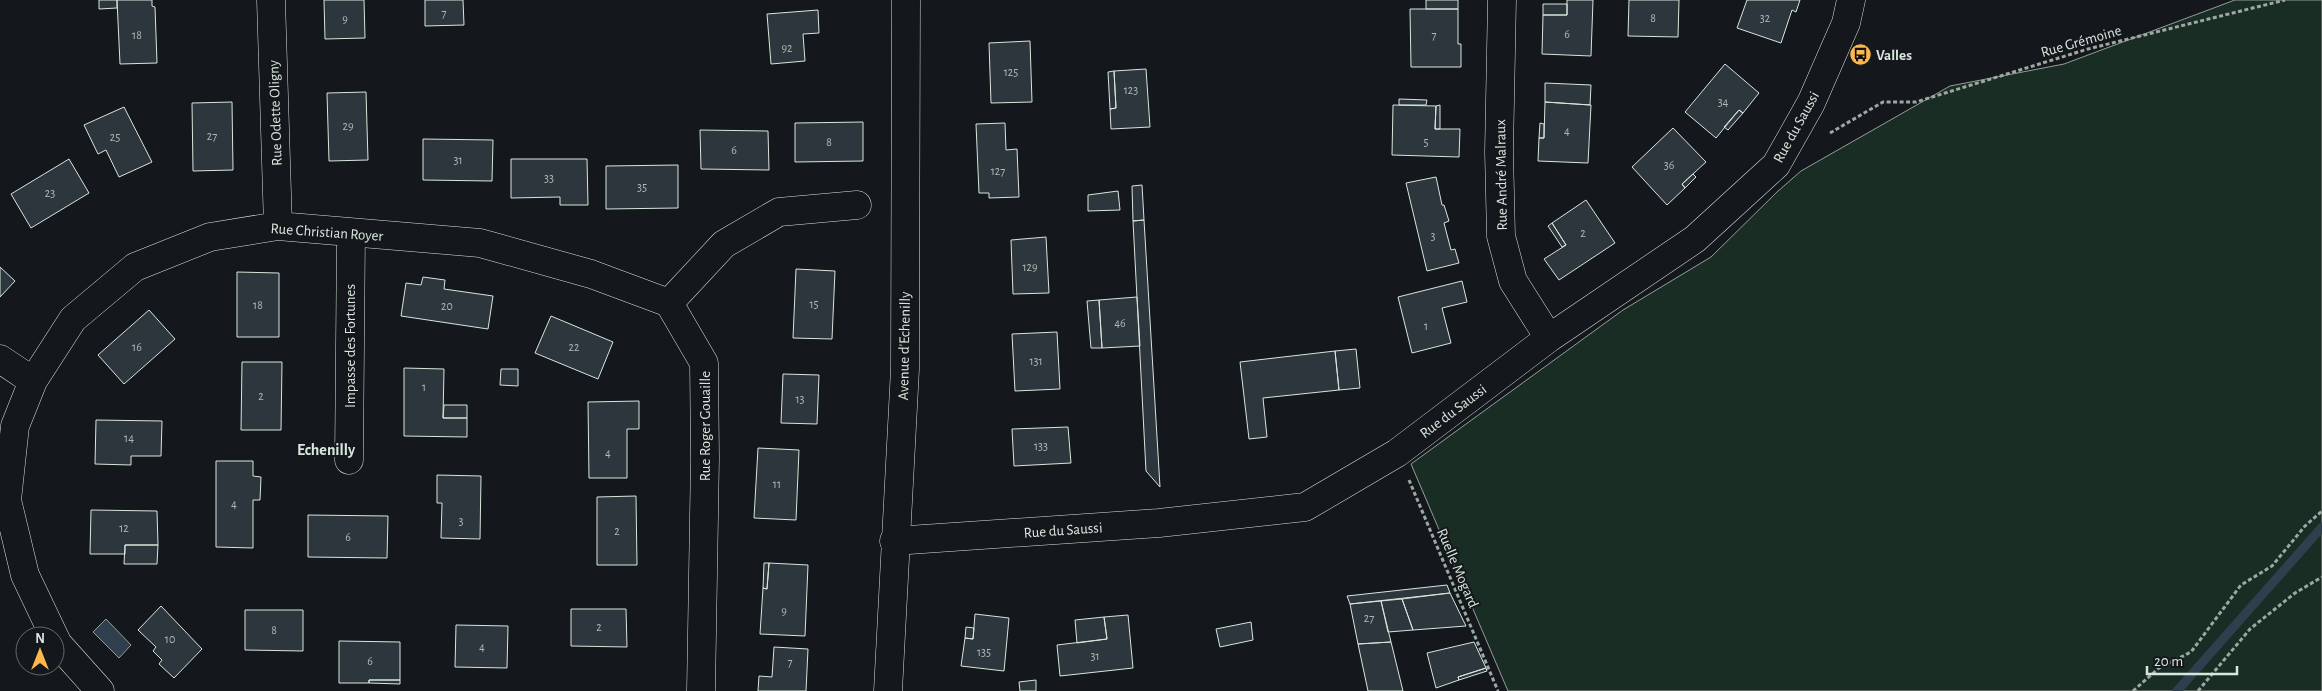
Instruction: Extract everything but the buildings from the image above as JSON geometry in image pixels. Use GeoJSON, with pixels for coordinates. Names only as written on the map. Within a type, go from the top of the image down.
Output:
{"type":"FeatureCollection","features":[{"type":"Feature","properties":{"kind":"street","name":"Rue Odette Oligny"},"geometry":{"type":"LineString","coordinates":[[271,0],[278,226]]}},
{"type":"Feature","properties":{"kind":"street","name":"Avenue d'Echenilly"},"geometry":{"type":"LineString","coordinates":[[888,691],[894,541],[905,369],[906,0]]}},
{"type":"Feature","properties":{"kind":"street","name":"Rue André Malraux"},"geometry":{"type":"LineString","coordinates":[[1502,0],[1499,152],[1501,236],[1513,281],[1549,338]]}},
{"type":"Feature","properties":{"kind":"street","name":"Rue du Saussi"},"geometry":{"type":"LineString","coordinates":[[894,541],[1158,524],[1305,507],[1397,453],[1549,338],[1695,239],[1776,165],[1812,102],[1846,23],[1851,0]]}},
{"type":"Feature","properties":{"kind":"street"},"geometry":{"type":"LineString","coordinates":[[669,303],[724,244],[779,212],[857,205]]}},
{"type":"Feature","properties":{"kind":"street","name":"Rue Christian Royer"},"geometry":{"type":"LineString","coordinates":[[50,626],[25,575],[7,500],[15,426],[33,381],[73,319],[135,267],[210,237],[278,226],[480,243],[591,274],[669,303]]}},
{"type":"Feature","properties":{"kind":"street","name":"Impasse des Fortunes"},"geometry":{"type":"LineString","coordinates":[[349,460],[351,233]]}},
{"type":"Feature","properties":{"kind":"street","name":"Rue Roger Gouaille"},"geometry":{"type":"LineString","coordinates":[[669,303],[704,363],[705,458],[701,691]]}},
{"type":"Feature","properties":{"kind":"street"},"geometry":{"type":"LineString","coordinates":[[0,360],[33,381]]}},
{"type":"Feature","properties":{"kind":"street","name":"Rue Christian Royer"},"geometry":{"type":"LineString","coordinates":[[65,652],[100,691]]}},
{"type":"Feature","properties":{"kind":"path","name":"Rue Grémoine"},"geometry":{"type":"LineString","coordinates":[[1883,102],[1916,102],[2088,49],[2284,0]]}},
{"type":"Feature","properties":{"kind":"path","name":"Ruelle Mogard"},"geometry":{"type":"LineString","coordinates":[[1397,453],[1498,691]]}},
{"type":"Feature","properties":{"kind":"path"},"geometry":{"type":"LineString","coordinates":[[2133,691],[2159,668],[2191,652],[2241,585],[2272,566],[2305,526],[2322,511]]}},
{"type":"Feature","properties":{"kind":"path"},"geometry":{"type":"LineString","coordinates":[[2198,691],[2250,630],[2295,593],[2322,576]]}},
{"type":"Feature","properties":{"kind":"green space"},"geometry":{"type":"Polygon","coordinates":[[[2235,0],[2322,0],[2322,691],[1508,691],[1411,464],[1623,310],[1711,257],[1801,171],[1950,86],[2064,64],[2235,0]]]}},
{"type":"Feature","properties":{"kind":"water"},"geometry":{"type":"Polygon","coordinates":[[[106,619],[131,645],[119,658],[93,632],[106,619]]]}},
{"type":"Feature","properties":{"kind":"waterway"},"geometry":{"type":"LineString","coordinates":[[2177,691],[2322,527]]}},
{"type":"Feature","properties":{"kind":"place","name":"Valles"},"geometry":{"type":"Point","coordinates":[1860,55]}},
{"type":"Feature","properties":{"kind":"district","name":"Echenilly"},"geometry":{"type":"Point","coordinates":[326,449]}}]}
